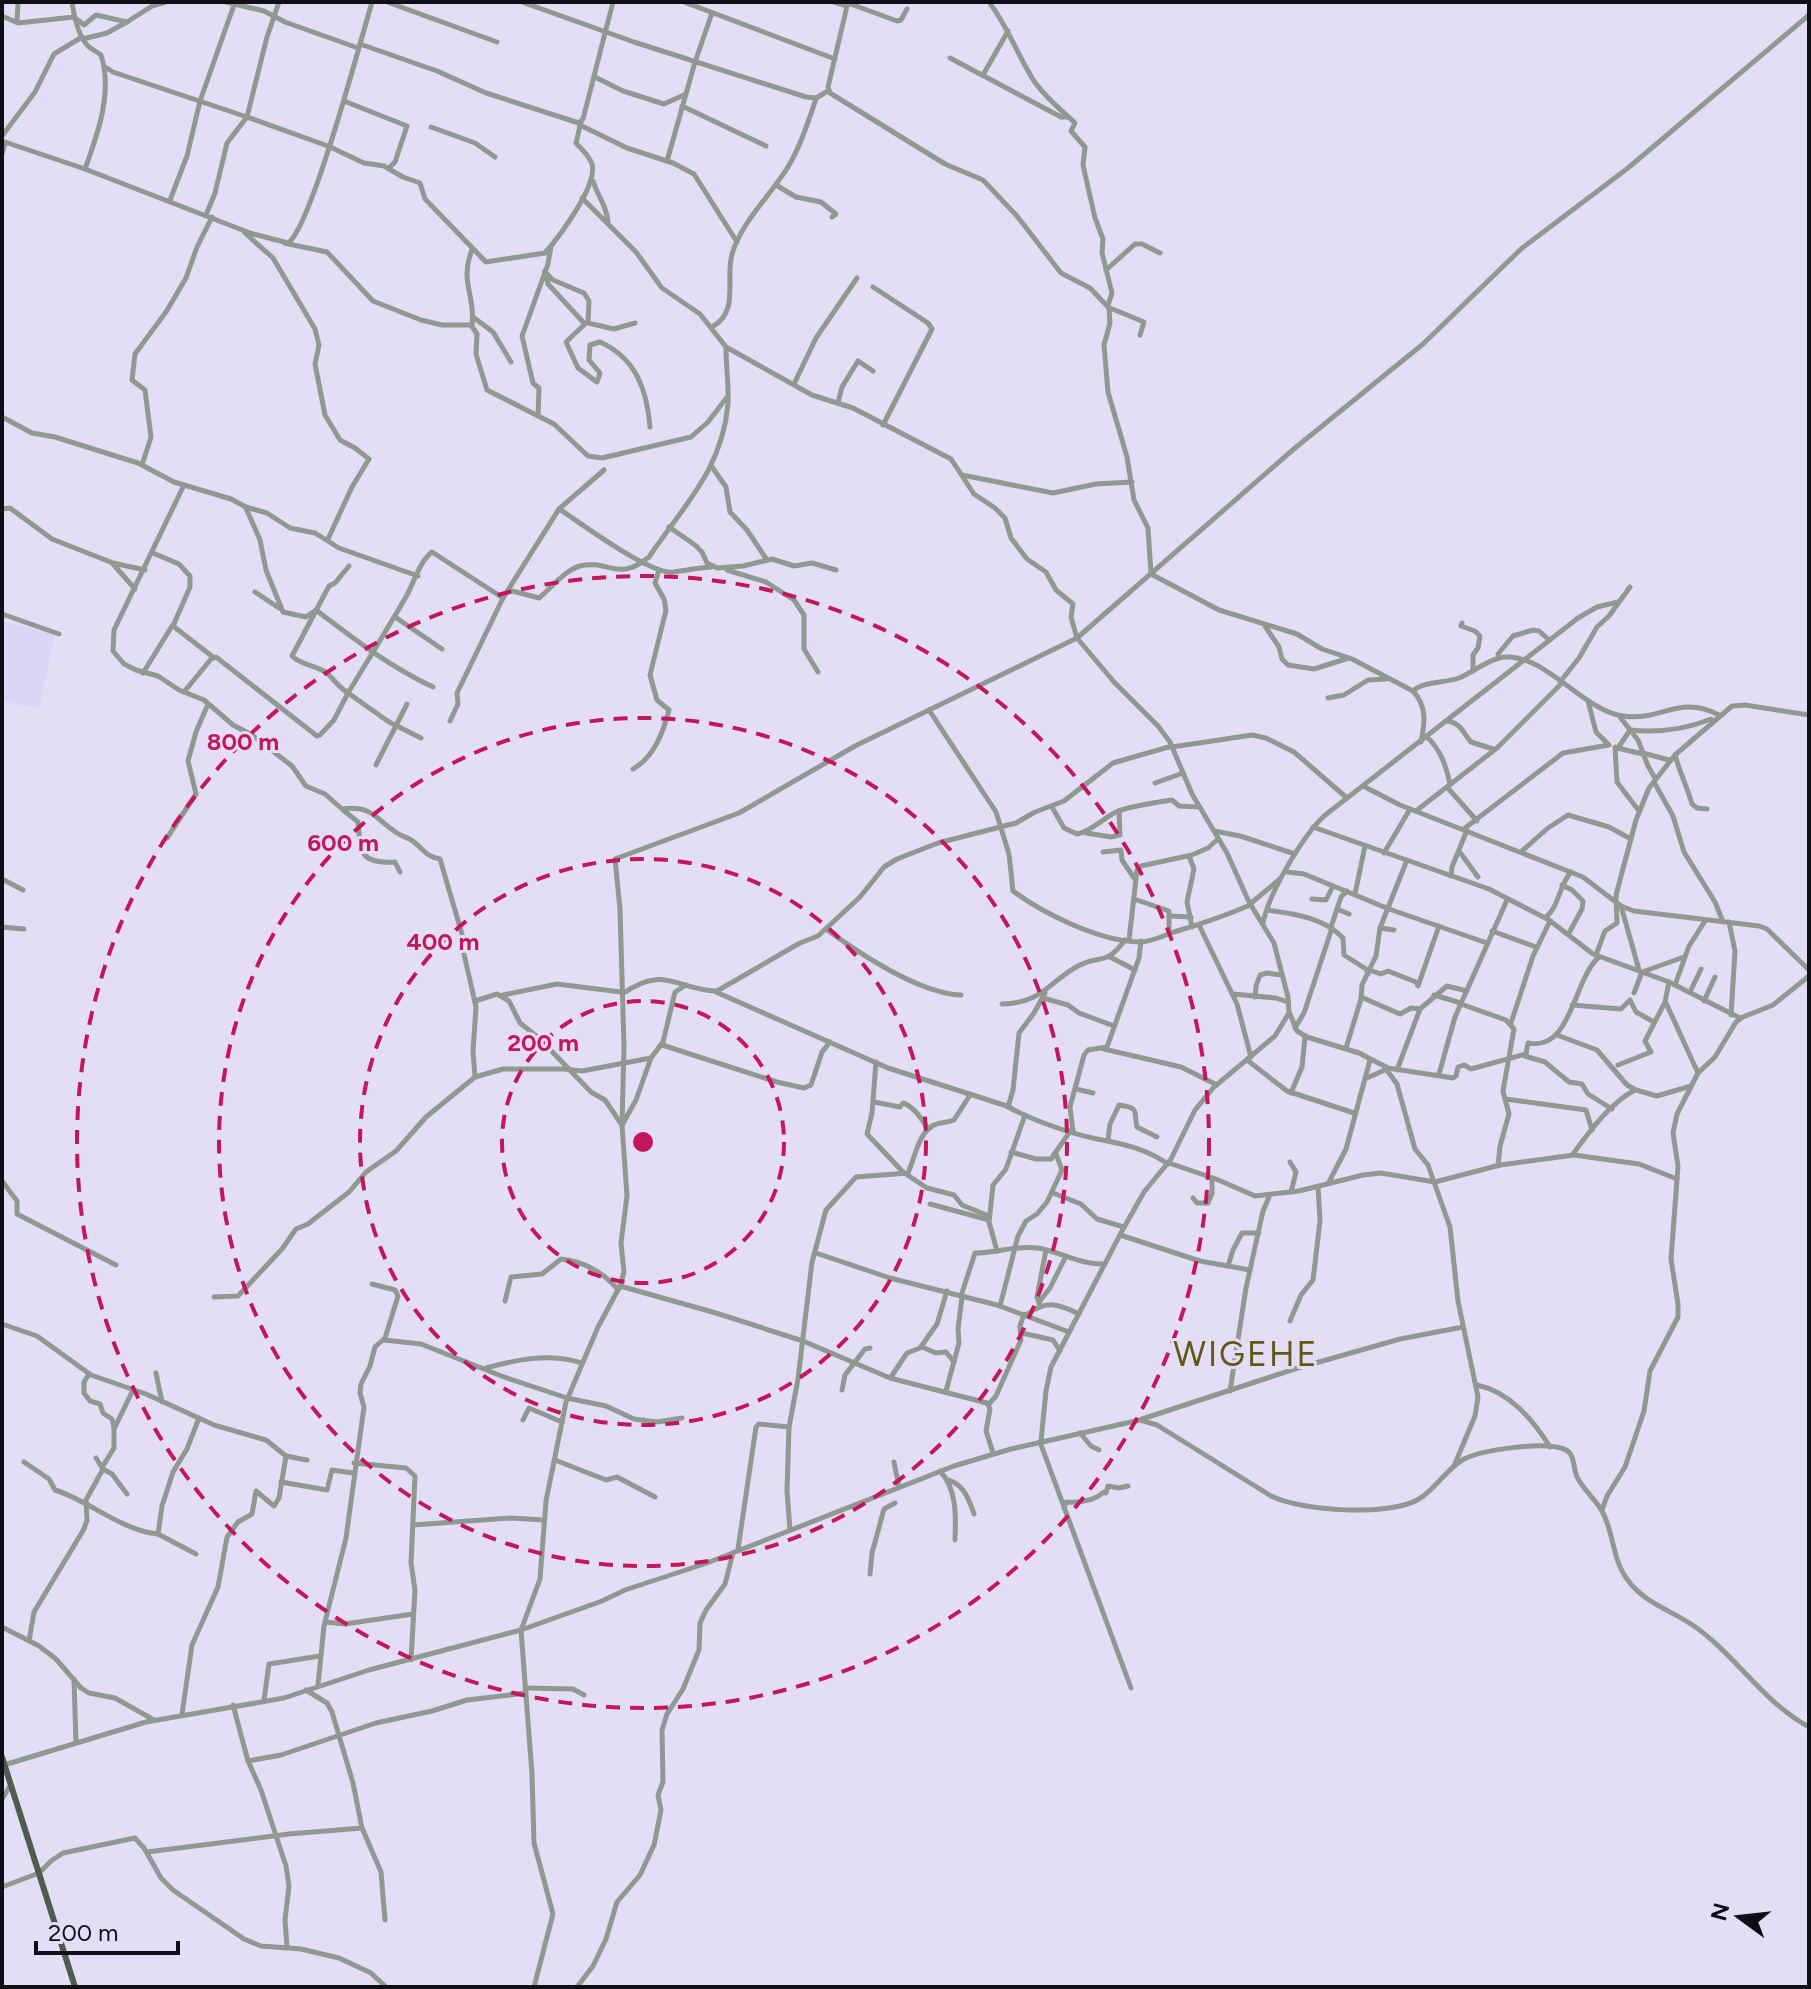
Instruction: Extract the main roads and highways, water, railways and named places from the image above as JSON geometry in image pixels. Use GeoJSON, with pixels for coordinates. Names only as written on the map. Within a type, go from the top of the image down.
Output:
{"type":"FeatureCollection","features":[{"type":"Feature","properties":{"kind":"main road"},"geometry":{"type":"LineString","coordinates":[[3,1761],[75,1987]]}},
{"type":"Feature","properties":{"kind":"district","name":"WIGEHE"},"geometry":{"type":"Point","coordinates":[1246,1354]}}]}
